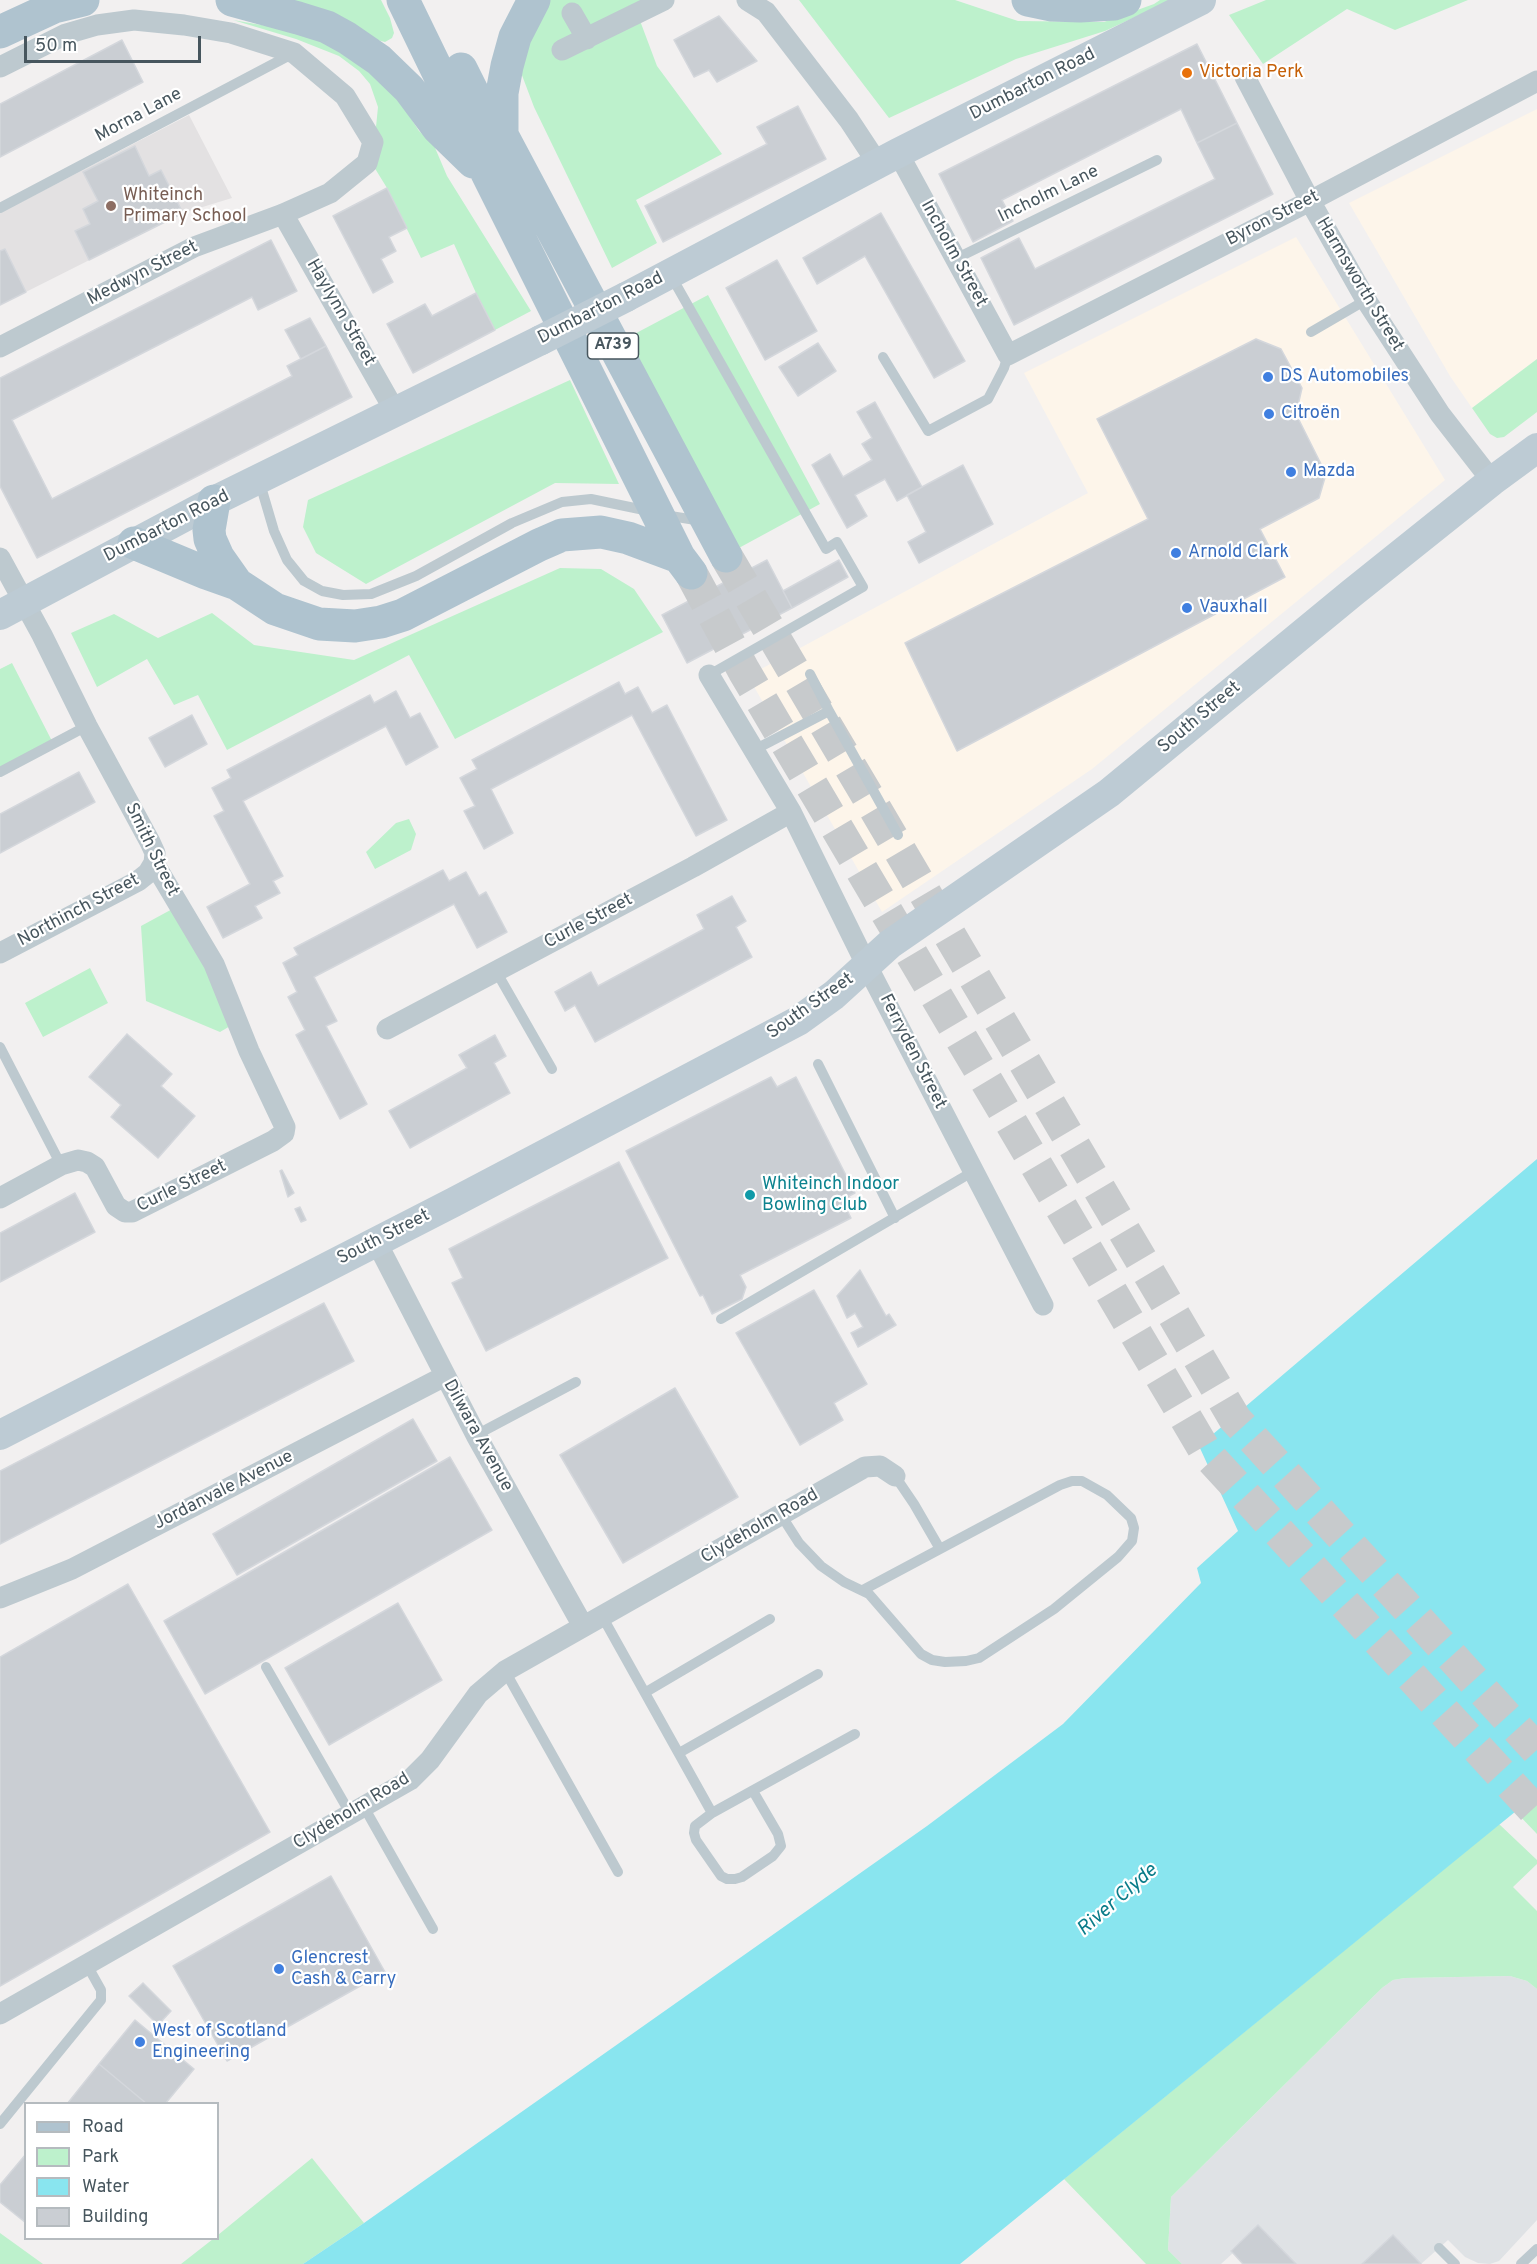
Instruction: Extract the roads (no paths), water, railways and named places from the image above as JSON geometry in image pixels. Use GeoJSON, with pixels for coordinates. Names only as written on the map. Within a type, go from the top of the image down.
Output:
{"type":"FeatureCollection","features":[{"type":"Feature","properties":{"kind":"main road"},"geometry":{"type":"LineString","coordinates":[[0,32],[54,7],[83,0]]}},
{"type":"Feature","properties":{"kind":"main road","name":"A739"},"geometry":{"type":"LineString","coordinates":[[237,584],[275,609],[298,618],[319,624],[355,626],[381,622],[403,615],[562,535],[602,532],[628,538],[685,565],[488,175],[403,0]]}},
{"type":"Feature","properties":{"kind":"main road","name":"A739"},"geometry":{"type":"LineString","coordinates":[[427,0],[480,107],[502,135],[726,556]]}},
{"type":"Feature","properties":{"kind":"main road"},"geometry":{"type":"LineString","coordinates":[[502,135],[502,93],[507,66],[515,37],[534,0]]}},
{"type":"Feature","properties":{"kind":"main road"},"geometry":{"type":"LineString","coordinates":[[1028,0],[1052,5],[1119,2]]}},
{"type":"Feature","properties":{"kind":"main road"},"geometry":{"type":"LineString","coordinates":[[229,1],[327,27],[362,48],[379,60],[409,89],[438,128],[488,175]]}},
{"type":"Feature","properties":{"kind":"main road"},"geometry":{"type":"LineString","coordinates":[[214,501],[210,520],[210,539],[218,557],[237,584]]}},
{"type":"Feature","properties":{"kind":"main road"},"geometry":{"type":"LineString","coordinates":[[134,543],[237,584]]}},
{"type":"Feature","properties":{"kind":"street"},"geometry":{"type":"LineString","coordinates":[[562,50],[664,0]]}},
{"type":"Feature","properties":{"kind":"street","name":"Incholm Street"},"geometry":{"type":"LineString","coordinates":[[747,0],[766,12],[849,120],[888,158],[955,259],[1008,355]]}},
{"type":"Feature","properties":{"kind":"street","name":"Dumbarton Road"},"geometry":{"type":"LineString","coordinates":[[12,609],[214,501],[396,413],[626,297],[888,158],[1201,0]]}},
{"type":"Feature","properties":{"kind":"street"},"geometry":{"type":"LineString","coordinates":[[572,13],[587,39]]}},
{"type":"Feature","properties":{"kind":"street","name":"Medwyn Street"},"geometry":{"type":"LineString","coordinates":[[0,68],[66,34],[97,24],[134,20],[231,33],[294,53],[345,96],[373,142],[367,163],[330,193],[283,214],[194,247],[0,347]]}},
{"type":"Feature","properties":{"kind":"street","name":"Harmsworth Street"},"geometry":{"type":"LineString","coordinates":[[1245,77],[1310,201],[1366,300],[1440,414],[1492,481]]}},
{"type":"Feature","properties":{"kind":"street","name":"Byron Street"},"geometry":{"type":"LineString","coordinates":[[1008,355],[1310,201],[1537,81]]}},
{"type":"Feature","properties":{"kind":"street","name":"Haylynn Street"},"geometry":{"type":"LineString","coordinates":[[283,214],[396,413]]}},
{"type":"Feature","properties":{"kind":"street","name":"South Street"},"geometry":{"type":"LineString","coordinates":[[0,1435],[377,1243],[779,1031],[834,995],[899,938],[1109,793],[1492,481],[1537,448]]}},
{"type":"Feature","properties":{"kind":"street","name":"Smith Street"},"geometry":{"type":"LineString","coordinates":[[0,558],[12,609],[87,726],[150,842],[154,853],[154,863],[214,963],[249,1051],[284,1121],[284,1132]]}},
{"type":"Feature","properties":{"kind":"street","name":"Ferryden Street"},"geometry":{"type":"LineString","coordinates":[[709,675],[791,812],[867,966],[1043,1305]]}},
{"type":"Feature","properties":{"kind":"street","name":"Curle Street"},"geometry":{"type":"LineString","coordinates":[[387,1029],[693,867],[791,812]]}},
{"type":"Feature","properties":{"kind":"street","name":"Northinch Street"},"geometry":{"type":"LineString","coordinates":[[0,953],[138,881],[148,873],[154,863]]}},
{"type":"Feature","properties":{"kind":"street","name":"Curle Street"},"geometry":{"type":"LineString","coordinates":[[0,1198],[61,1165],[78,1160],[95,1167],[116,1206],[125,1212],[132,1212],[273,1141],[284,1132]]}},
{"type":"Feature","properties":{"kind":"street","name":"Dilwara Avenue"},"geometry":{"type":"LineString","coordinates":[[377,1243],[476,1435],[583,1626]]}},
{"type":"Feature","properties":{"kind":"street","name":"Jordanvale Avenue"},"geometry":{"type":"LineString","coordinates":[[0,1599],[72,1569],[445,1376]]}},
{"type":"Feature","properties":{"kind":"street","name":"Clydeholm Road"},"geometry":{"type":"LineString","coordinates":[[0,2014],[400,1786],[430,1760],[478,1694],[505,1671],[865,1467],[880,1466],[895,1476]]}},
{"type":"Feature","properties":{"kind":"lane","name":"Morna Lane"},"geometry":{"type":"LineString","coordinates":[[0,208],[294,53]]}},
{"type":"Feature","properties":{"kind":"lane","name":"Incholm Lane"},"geometry":{"type":"LineString","coordinates":[[955,259],[1157,160]]}},
{"type":"Feature","properties":{"kind":"lane"},"geometry":{"type":"LineString","coordinates":[[670,274],[826,549],[837,542],[863,587],[709,675]]}},
{"type":"Feature","properties":{"kind":"lane"},"geometry":{"type":"LineString","coordinates":[[1311,332],[1366,300]]}},
{"type":"Feature","properties":{"kind":"lane"},"geometry":{"type":"LineString","coordinates":[[884,357],[928,431],[988,399],[1008,355]]}},
{"type":"Feature","properties":{"kind":"lane"},"geometry":{"type":"LineString","coordinates":[[259,480],[274,531],[287,560],[304,581],[322,591],[343,595],[371,594],[416,576],[512,523],[562,502],[591,499],[706,522]]}},
{"type":"Feature","properties":{"kind":"lane"},"geometry":{"type":"LineString","coordinates":[[810,674],[898,835]]}},
{"type":"Feature","properties":{"kind":"lane"},"geometry":{"type":"LineString","coordinates":[[754,750],[829,711]]}},
{"type":"Feature","properties":{"kind":"lane"},"geometry":{"type":"LineString","coordinates":[[0,772],[87,726]]}},
{"type":"Feature","properties":{"kind":"lane"},"geometry":{"type":"LineString","coordinates":[[496,971],[552,1069]]}},
{"type":"Feature","properties":{"kind":"lane"},"geometry":{"type":"LineString","coordinates":[[0,1047],[61,1165]]}},
{"type":"Feature","properties":{"kind":"lane"},"geometry":{"type":"LineString","coordinates":[[818,1064],[895,1218]]}},
{"type":"Feature","properties":{"kind":"lane"},"geometry":{"type":"LineString","coordinates":[[721,1319],[974,1171]]}},
{"type":"Feature","properties":{"kind":"lane"},"geometry":{"type":"LineString","coordinates":[[476,1435],[576,1382]]}},
{"type":"Feature","properties":{"kind":"lane"},"geometry":{"type":"LineString","coordinates":[[895,1476],[940,1549]]}},
{"type":"Feature","properties":{"kind":"lane"},"geometry":{"type":"LineString","coordinates":[[781,1515],[810,1555],[834,1576],[863,1590],[875,1599],[921,1654],[938,1661],[966,1661],[989,1653],[1079,1590],[1127,1548],[1132,1541],[1134,1528],[1131,1518],[1107,1496],[1082,1481],[1072,1481],[1060,1485],[863,1590]]}},
{"type":"Feature","properties":{"kind":"lane"},"geometry":{"type":"LineString","coordinates":[[602,1616],[712,1813]]}},
{"type":"Feature","properties":{"kind":"lane"},"geometry":{"type":"LineString","coordinates":[[646,1692],[770,1619]]}},
{"type":"Feature","properties":{"kind":"lane"},"geometry":{"type":"LineString","coordinates":[[266,1666],[434,1929]]}},
{"type":"Feature","properties":{"kind":"lane"},"geometry":{"type":"LineString","coordinates":[[505,1671],[618,1872]]}},
{"type":"Feature","properties":{"kind":"lane"},"geometry":{"type":"LineString","coordinates":[[680,1753],[818,1674]]}},
{"type":"Feature","properties":{"kind":"lane"},"geometry":{"type":"LineString","coordinates":[[753,1791],[778,1834],[781,1846],[773,1856],[742,1877],[735,1880],[727,1879],[721,1876],[696,1840],[695,1826],[712,1813],[855,1734]]}},
{"type":"Feature","properties":{"kind":"lane"},"geometry":{"type":"LineString","coordinates":[[0,2124],[101,2000],[101,1990],[87,1965]]}},
{"type":"Feature","properties":{"kind":"lane"},"geometry":{"type":"LineString","coordinates":[[1439,2248],[1455,2264]]}},
{"type":"Feature","properties":{"kind":"lane"},"geometry":{"type":"LineString","coordinates":[[1521,2264],[1537,2249]]}},
{"type":"Feature","properties":{"kind":"water","name":"River Clyde"},"geometry":{"type":"Polygon","coordinates":[[[1537,1159],[1537,1794],[960,2264],[303,2264],[927,1826],[1063,1724],[1201,1583],[1197,1568],[1238,1531],[1199,1446],[1537,1159]]]}},
{"type":"Feature","properties":{"kind":"tunnel"},"geometry":{"type":"LineString","coordinates":[[726,556],[1235,1419],[1537,1750]]}},
{"type":"Feature","properties":{"kind":"tunnel"},"geometry":{"type":"LineString","coordinates":[[691,573],[744,671],[1207,1454],[1537,1813]]}},
{"type":"Feature","properties":{"kind":"place","name":"Victoria Perk"},"geometry":{"type":"Point","coordinates":[1187,73]}},
{"type":"Feature","properties":{"kind":"place","name":"Whiteinch Primary School"},"geometry":{"type":"Point","coordinates":[111,206]}},
{"type":"Feature","properties":{"kind":"place","name":"DS Automobiles"},"geometry":{"type":"Point","coordinates":[1268,377]}},
{"type":"Feature","properties":{"kind":"place","name":"Citroën"},"geometry":{"type":"Point","coordinates":[1269,414]}},
{"type":"Feature","properties":{"kind":"place","name":"Mazda"},"geometry":{"type":"Point","coordinates":[1291,472]}},
{"type":"Feature","properties":{"kind":"place","name":"Arnold Clark"},"geometry":{"type":"Point","coordinates":[1176,553]}},
{"type":"Feature","properties":{"kind":"place","name":"Vauxhall"},"geometry":{"type":"Point","coordinates":[1187,608]}},
{"type":"Feature","properties":{"kind":"place","name":"Whiteinch Indoor Bowling Club"},"geometry":{"type":"Point","coordinates":[750,1195]}},
{"type":"Feature","properties":{"kind":"place","name":"Glencrest Cash & Carry"},"geometry":{"type":"Point","coordinates":[279,1969]}},
{"type":"Feature","properties":{"kind":"place","name":"West of Scotland Engineering"},"geometry":{"type":"Point","coordinates":[140,2042]}}]}
